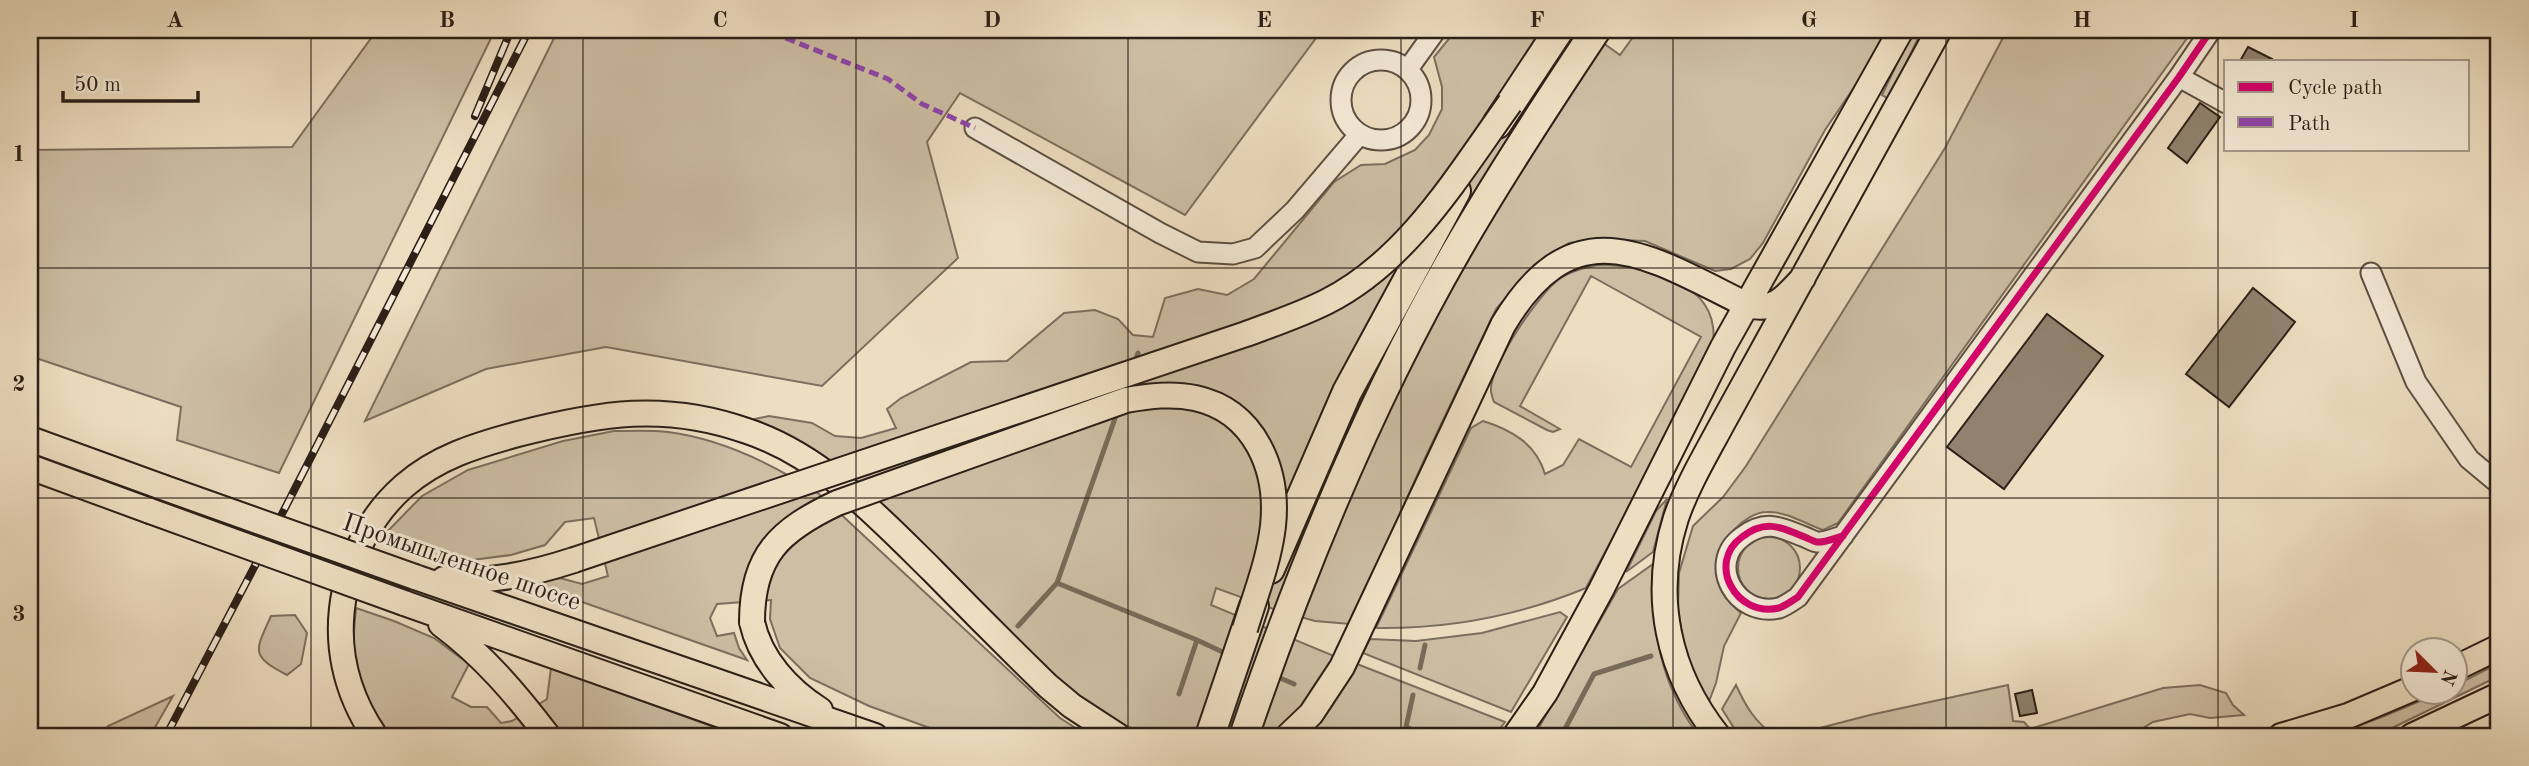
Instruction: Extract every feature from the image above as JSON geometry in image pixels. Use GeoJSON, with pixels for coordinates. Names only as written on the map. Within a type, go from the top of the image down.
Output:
{"type":"FeatureCollection","features":[{"type":"Feature","properties":{"kind":"highway"},"geometry":{"type":"LineString","coordinates":[[1210,736],[1245,629],[1347,392],[1428,240],[1510,103],[1559,30]]}},
{"type":"Feature","properties":{"kind":"highway"},"geometry":{"type":"LineString","coordinates":[[1244,736],[1300,580],[1373,412],[1456,252],[1497,182],[1596,30]]}},
{"type":"Feature","properties":{"kind":"main road"},"geometry":{"type":"LineString","coordinates":[[1515,736],[1545,693],[1601,590],[1723,347],[1901,30]]}},
{"type":"Feature","properties":{"kind":"main road"},"geometry":{"type":"LineString","coordinates":[[1718,736],[1700,714],[1683,682],[1671,650],[1665,614],[1667,555],[1676,518],[1687,491],[1756,362],[1939,30]]}},
{"type":"Feature","properties":{"kind":"main road"},"geometry":{"type":"LineString","coordinates":[[415,576],[465,581],[538,572],[1246,334],[1328,301],[1361,280],[1409,238],[1510,103]]}},
{"type":"Feature","properties":{"kind":"main road"},"geometry":{"type":"LineString","coordinates":[[1288,736],[1311,714],[1342,667],[1495,342],[1526,290],[1559,262],[1598,250],[1620,250],[1642,255],[1758,307],[1781,301],[1803,278]]}},
{"type":"Feature","properties":{"kind":"main road"},"geometry":{"type":"LineString","coordinates":[[1706,285],[1722,286],[1739,281],[1751,276],[1770,261]]}},
{"type":"Feature","properties":{"kind":"main road"},"geometry":{"type":"LineString","coordinates":[[1706,285],[1718,295],[1726,310],[1727,325],[1723,347]]}},
{"type":"Feature","properties":{"kind":"main road"},"geometry":{"type":"LineString","coordinates":[[1747,304],[1756,313],[1762,326],[1756,362]]}},
{"type":"Feature","properties":{"kind":"main road"},"geometry":{"type":"LineString","coordinates":[[847,727],[813,706],[778,674],[756,638],[752,622],[755,582],[763,562],[777,542],[794,526],[837,503],[1126,400],[1151,396],[1179,396],[1217,405],[1233,415],[1260,444],[1269,468],[1274,507],[1273,529],[1245,629]]}},
{"type":"Feature","properties":{"kind":"main road"},"geometry":{"type":"LineString","coordinates":[[375,736],[352,693],[344,666],[340,637],[348,575],[357,551],[384,505],[425,470],[453,454],[548,426],[621,413],[695,416],[724,423],[769,440],[829,474],[900,538],[1048,686],[1072,706],[1118,736]]}},
{"type":"Feature","properties":{"kind":"main road","name":"Промышленное шоссе"},"geometry":{"type":"LineString","coordinates":[[30,439],[875,736]]}},
{"type":"Feature","properties":{"kind":"main road"},"geometry":{"type":"LineString","coordinates":[[30,467],[780,736]]}},
{"type":"Feature","properties":{"kind":"main road"},"geometry":{"type":"LineString","coordinates":[[404,603],[442,624],[468,645],[510,686],[548,736]]}},
{"type":"Feature","properties":{"kind":"main road"},"geometry":{"type":"LineString","coordinates":[[2470,661],[2499,647]]}},
{"type":"Feature","properties":{"kind":"main road"},"geometry":{"type":"LineString","coordinates":[[2281,736],[2348,716],[2400,694]]}},
{"type":"Feature","properties":{"kind":"main road"},"geometry":{"type":"LineString","coordinates":[[2412,736],[2499,695]]}},
{"type":"Feature","properties":{"kind":"street"},"geometry":{"type":"LineString","coordinates":[[1408,69],[1436,30]]}},
{"type":"Feature","properties":{"kind":"street"},"geometry":{"type":"LineString","coordinates":[[1843,536],[1818,542],[1777,525],[1757,528],[1740,538],[1728,555],[1727,573],[1732,591],[1746,604],[1764,609],[1781,607],[1798,597],[1843,536],[2179,77],[2211,30]]}},
{"type":"Feature","properties":{"kind":"street"},"geometry":{"type":"LineString","coordinates":[[1377,59],[1394,61],[1408,69],[1418,83],[1422,100],[1418,117],[1408,131],[1393,139],[1375,141],[1359,135],[1347,123],[1341,107],[1341,91],[1348,75],[1361,64],[1377,59]]}},
{"type":"Feature","properties":{"kind":"street"},"geometry":{"type":"LineString","coordinates":[[2179,77],[2224,102]]}},
{"type":"Feature","properties":{"kind":"street"},"geometry":{"type":"LineString","coordinates":[[975,128],[1198,252],[1233,254],[1255,248],[1295,210],[1359,135]]}},
{"type":"Feature","properties":{"kind":"street"},"geometry":{"type":"LineString","coordinates":[[2371,273],[2416,383],[2469,459],[2499,484]]}},
{"type":"Feature","properties":{"kind":"shaded area"},"geometry":{"type":"Polygon","coordinates":[[[377,30],[495,30],[279,473],[177,440],[181,407],[30,356],[30,150],[292,147],[377,30]]]}},
{"type":"Feature","properties":{"kind":"shaded area"},"geometry":{"type":"Polygon","coordinates":[[[558,30],[1322,30],[1185,215],[960,93],[927,142],[958,258],[822,386],[606,347],[486,369],[365,421],[558,30]]]}},
{"type":"Feature","properties":{"kind":"shaded area"},"geometry":{"type":"Polygon","coordinates":[[[1456,30],[1585,30],[1620,55],[1638,30],[1886,30],[1868,67],[1825,130],[1763,243],[1750,259],[1731,269],[1715,271],[1645,241],[1597,239],[1569,243],[1535,265],[1496,309],[1350,624],[1315,621],[1216,588],[1211,605],[1334,656],[1316,689],[1299,711],[1271,735],[1234,738],[1152,736],[1106,715],[1064,685],[805,446],[755,419],[769,416],[812,423],[835,436],[861,438],[896,428],[887,409],[901,398],[971,362],[1007,361],[1064,313],[1095,310],[1118,319],[1133,335],[1153,337],[1165,298],[1198,289],[1227,295],[1254,279],[1334,182],[1361,165],[1385,164],[1415,150],[1429,135],[1442,109],[1442,87],[1434,57],[1456,30]]]}},
{"type":"Feature","properties":{"kind":"shaded area"},"geometry":{"type":"Polygon","coordinates":[[[1913,30],[1922,30],[1889,99],[1882,95],[1913,30]]]}},
{"type":"Feature","properties":{"kind":"shaded area"},"geometry":{"type":"Polygon","coordinates":[[[2007,30],[2193,30],[1838,523],[1823,530],[1795,518],[1774,512],[1762,512],[1741,523],[1726,541],[1717,562],[1718,583],[1723,594],[1741,613],[1724,646],[1716,683],[1708,704],[1695,679],[1683,641],[1678,608],[1679,573],[1693,526],[1723,497],[1746,466],[1945,148],[2007,30]]]}},
{"type":"Feature","properties":{"kind":"shaded area"},"geometry":{"type":"Polygon","coordinates":[[[1598,265],[1650,272],[1685,286],[1708,310],[1713,335],[1708,359],[1586,588],[1535,606],[1483,619],[1430,626],[1376,628],[1471,428],[1483,421],[1513,434],[1536,454],[1545,474],[1563,465],[1579,439],[1631,467],[1701,337],[1591,276],[1520,406],[1560,429],[1553,432],[1547,430],[1494,402],[1491,392],[1492,380],[1506,349],[1549,288],[1577,270],[1598,265]]]}},
{"type":"Feature","properties":{"kind":"shaded area"},"geometry":{"type":"Polygon","coordinates":[[[614,431],[668,432],[708,440],[766,463],[819,494],[1060,718],[1088,736],[952,736],[869,706],[810,678],[780,648],[770,619],[771,600],[717,604],[710,618],[717,636],[734,633],[747,660],[531,584],[560,578],[582,584],[608,576],[594,518],[565,522],[545,545],[511,555],[472,560],[427,555],[383,536],[422,496],[468,470],[563,441],[614,431]]]}},
{"type":"Feature","properties":{"kind":"shaded area"},"geometry":{"type":"Polygon","coordinates":[[[1667,499],[1653,552],[1626,572],[1656,511],[1667,499]]]}},
{"type":"Feature","properties":{"kind":"shaded area"},"geometry":{"type":"Polygon","coordinates":[[[1763,537],[1775,537],[1791,546],[1798,556],[1798,580],[1791,590],[1775,599],[1763,599],[1752,594],[1743,585],[1738,574],[1738,562],[1743,551],[1752,542],[1763,537]]]}},
{"type":"Feature","properties":{"kind":"shaded area"},"geometry":{"type":"Polygon","coordinates":[[[1653,564],[1656,633],[1661,654],[1675,696],[1699,736],[1534,736],[1618,589],[1653,564]]]}},
{"type":"Feature","properties":{"kind":"shaded area"},"geometry":{"type":"Polygon","coordinates":[[[356,608],[434,638],[469,664],[452,697],[471,707],[487,707],[501,723],[512,721],[547,699],[551,668],[739,736],[386,736],[358,681],[353,643],[356,608]]]}},
{"type":"Feature","properties":{"kind":"shaded area"},"geometry":{"type":"Polygon","coordinates":[[[1560,612],[1567,617],[1511,712],[1363,653],[1370,639],[1416,641],[1482,633],[1560,612]]]}},
{"type":"Feature","properties":{"kind":"shaded area"},"geometry":{"type":"Polygon","coordinates":[[[295,615],[307,633],[301,664],[287,675],[261,657],[259,645],[271,616],[295,615]]]}},
{"type":"Feature","properties":{"kind":"shaded area"},"geometry":{"type":"Polygon","coordinates":[[[2499,663],[2499,676],[2470,690],[2470,678],[2499,663]]]}},
{"type":"Feature","properties":{"kind":"shaded area"},"geometry":{"type":"Polygon","coordinates":[[[1357,664],[1505,722],[1494,736],[1306,736],[1332,706],[1357,664]]]}},
{"type":"Feature","properties":{"kind":"shaded area"},"geometry":{"type":"Polygon","coordinates":[[[1736,685],[1752,714],[1775,736],[1739,736],[1722,709],[1736,685]]]}},
{"type":"Feature","properties":{"kind":"shaded area"},"geometry":{"type":"Polygon","coordinates":[[[2008,685],[2013,721],[2024,722],[2030,729],[2163,688],[2200,685],[2226,693],[2233,705],[2244,715],[2210,718],[2190,714],[2153,722],[2130,736],[1818,736],[1816,729],[2008,685]]]}},
{"type":"Feature","properties":{"kind":"shaded area"},"geometry":{"type":"Polygon","coordinates":[[[173,696],[150,736],[100,736],[108,726],[173,696]]]}},
{"type":"Feature","properties":{"kind":"shaded area"},"geometry":{"type":"Polygon","coordinates":[[[2408,706],[2437,706],[2390,729],[2368,736],[2328,736],[2408,706]]]}},
{"type":"Feature","properties":{"kind":"building"},"geometry":{"type":"Polygon","coordinates":[[[2248,47],[2272,59],[2272,60],[2241,60],[2248,47]]]}},
{"type":"Feature","properties":{"kind":"building"},"geometry":{"type":"Polygon","coordinates":[[[2200,103],[2220,117],[2187,163],[2168,148],[2200,103]]]}},
{"type":"Feature","properties":{"kind":"building"},"geometry":{"type":"Polygon","coordinates":[[[2253,288],[2295,322],[2229,407],[2186,374],[2253,288]]]}},
{"type":"Feature","properties":{"kind":"building"},"geometry":{"type":"Polygon","coordinates":[[[2047,314],[2103,356],[2004,489],[1947,447],[2047,314]]]}},
{"type":"Feature","properties":{"kind":"building"},"geometry":{"type":"Polygon","coordinates":[[[2032,690],[2037,713],[2020,716],[2015,694],[2032,690]]]}},
{"type":"Feature","properties":{"kind":"waterway"},"geometry":{"type":"LineString","coordinates":[[1134,364],[1138,353]]}},
{"type":"Feature","properties":{"kind":"waterway"},"geometry":{"type":"LineString","coordinates":[[1018,626],[1057,583],[1118,410]]}},
{"type":"Feature","properties":{"kind":"waterway"},"geometry":{"type":"LineString","coordinates":[[1057,583],[1197,640],[1179,694]]}},
{"type":"Feature","properties":{"kind":"waterway"},"geometry":{"type":"LineString","coordinates":[[1197,640],[1229,655]]}},
{"type":"Feature","properties":{"kind":"waterway"},"geometry":{"type":"LineString","coordinates":[[1420,668],[1425,645]]}},
{"type":"Feature","properties":{"kind":"waterway"},"geometry":{"type":"LineString","coordinates":[[1565,729],[1594,674],[1651,656]]}},
{"type":"Feature","properties":{"kind":"waterway"},"geometry":{"type":"LineString","coordinates":[[1273,675],[1294,684]]}},
{"type":"Feature","properties":{"kind":"waterway"},"geometry":{"type":"LineString","coordinates":[[1413,695],[1406,727],[1426,736]]}},
{"type":"Feature","properties":{"kind":"railway"},"geometry":{"type":"LineString","coordinates":[[475,116],[511,30]]}},
{"type":"Feature","properties":{"kind":"railway"},"geometry":{"type":"LineString","coordinates":[[166,736],[529,30]]}},
{"type":"Feature","properties":{"kind":"marked path"},"geometry":{"type":"LineString","coordinates":[[757,30],[768,31],[888,79],[922,104],[975,128]]}},
{"type":"Feature","properties":{"kind":"cycle path"},"geometry":{"type":"LineString","coordinates":[[1843,536],[1840,537],[1830,540],[1826,541],[1817,542],[1779,527],[1757,528],[1731,548],[1727,560],[1727,574],[1731,586],[1739,597],[1750,605],[1764,609],[1779,608],[1798,597],[2179,77],[2211,30]]}}]}
